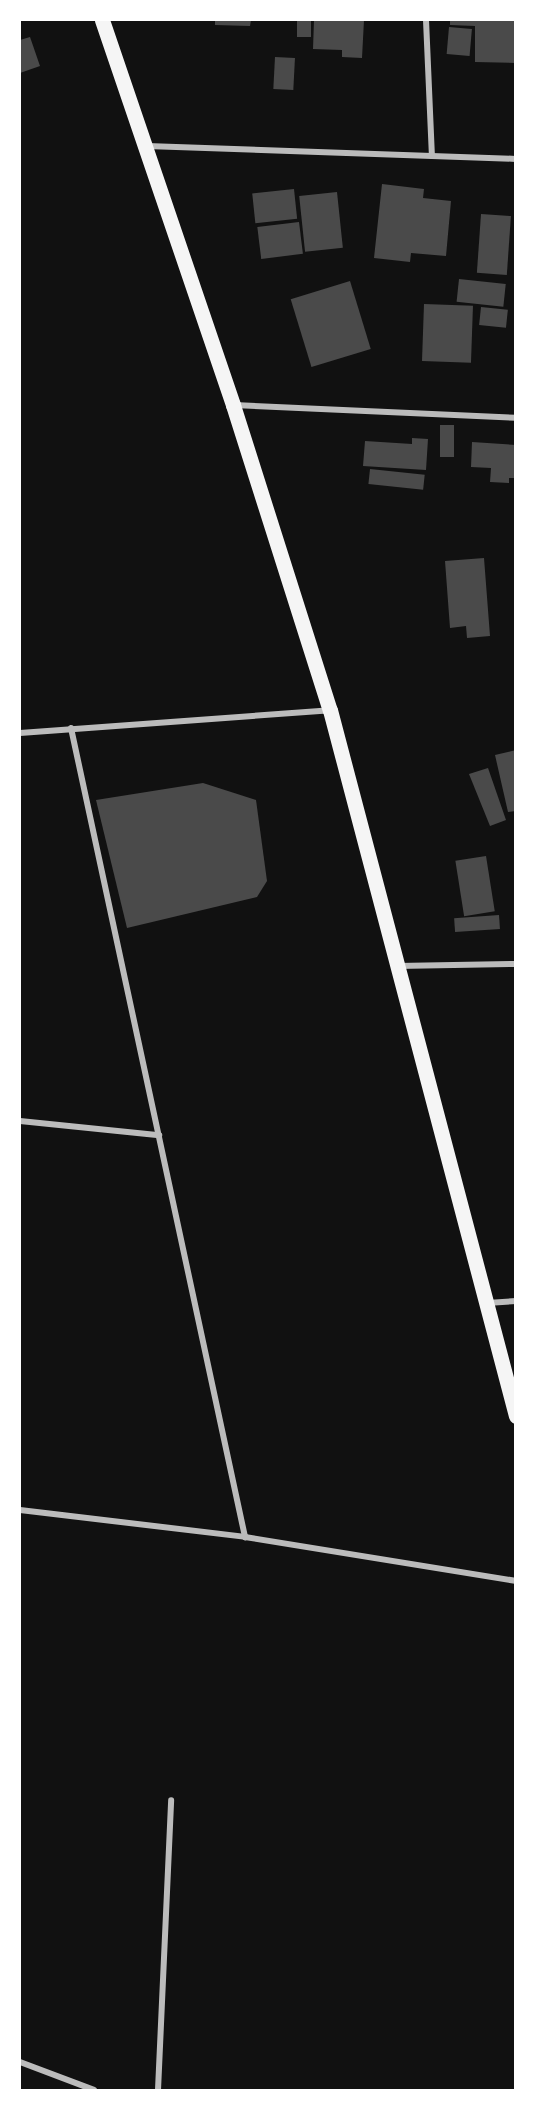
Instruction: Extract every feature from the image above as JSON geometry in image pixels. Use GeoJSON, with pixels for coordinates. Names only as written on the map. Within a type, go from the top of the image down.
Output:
{"type":"FeatureCollection","features":[{"type":"Feature","properties":{"kind":"main road"},"geometry":{"type":"LineString","coordinates":[[102,20],[233,405],[330,710],[516,1416]]}},
{"type":"Feature","properties":{"kind":"street"},"geometry":{"type":"LineString","coordinates":[[426,20],[432,156]]}},
{"type":"Feature","properties":{"kind":"street"},"geometry":{"type":"LineString","coordinates":[[144,146],[516,159]]}},
{"type":"Feature","properties":{"kind":"street"},"geometry":{"type":"LineString","coordinates":[[233,405],[516,418]]}},
{"type":"Feature","properties":{"kind":"street"},"geometry":{"type":"LineString","coordinates":[[20,733],[330,710]]}},
{"type":"Feature","properties":{"kind":"street"},"geometry":{"type":"LineString","coordinates":[[71,728],[245,1537]]}},
{"type":"Feature","properties":{"kind":"street"},"geometry":{"type":"LineString","coordinates":[[397,966],[516,964]]}},
{"type":"Feature","properties":{"kind":"street"},"geometry":{"type":"LineString","coordinates":[[20,1121],[159,1135]]}},
{"type":"Feature","properties":{"kind":"street"},"geometry":{"type":"LineString","coordinates":[[487,1303],[516,1301]]}},
{"type":"Feature","properties":{"kind":"street"},"geometry":{"type":"LineString","coordinates":[[20,1510],[245,1537],[516,1581]]}},
{"type":"Feature","properties":{"kind":"street"},"geometry":{"type":"LineString","coordinates":[[158,2091],[171,1800]]}},
{"type":"Feature","properties":{"kind":"street"},"geometry":{"type":"LineString","coordinates":[[20,2062],[94,2091]]}},
{"type":"Feature","properties":{"kind":"building"},"geometry":{"type":"Polygon","coordinates":[[[215,20],[251,20],[250,26],[215,25],[215,20]]]}},
{"type":"Feature","properties":{"kind":"building"},"geometry":{"type":"Polygon","coordinates":[[[297,20],[311,20],[311,37],[297,37],[297,20]]]}},
{"type":"Feature","properties":{"kind":"building"},"geometry":{"type":"Polygon","coordinates":[[[314,20],[364,20],[362,58],[342,57],[342,50],[313,49],[314,20]]]}},
{"type":"Feature","properties":{"kind":"building"},"geometry":{"type":"Polygon","coordinates":[[[450,20],[516,20],[516,63],[475,62],[475,26],[450,25],[450,20]]]}},
{"type":"Feature","properties":{"kind":"building"},"geometry":{"type":"Polygon","coordinates":[[[449,27],[472,29],[470,56],[447,54],[449,27]]]}},
{"type":"Feature","properties":{"kind":"building"},"geometry":{"type":"Polygon","coordinates":[[[30,37],[40,66],[20,73],[20,40],[30,37]]]}},
{"type":"Feature","properties":{"kind":"building"},"geometry":{"type":"Polygon","coordinates":[[[275,57],[295,58],[293,90],[273,89],[275,57]]]}},
{"type":"Feature","properties":{"kind":"building"},"geometry":{"type":"Polygon","coordinates":[[[382,184],[424,189],[423,198],[451,201],[446,256],[411,253],[410,262],[374,258],[382,184]]]}},
{"type":"Feature","properties":{"kind":"building"},"geometry":{"type":"Polygon","coordinates":[[[294,189],[297,219],[255,223],[252,193],[294,189]]]}},
{"type":"Feature","properties":{"kind":"building"},"geometry":{"type":"Polygon","coordinates":[[[337,192],[343,248],[305,252],[299,196],[337,192]]]}},
{"type":"Feature","properties":{"kind":"building"},"geometry":{"type":"Polygon","coordinates":[[[481,214],[511,216],[507,275],[477,273],[481,214]]]}},
{"type":"Feature","properties":{"kind":"building"},"geometry":{"type":"Polygon","coordinates":[[[299,222],[303,254],[261,259],[257,227],[299,222]]]}},
{"type":"Feature","properties":{"kind":"building"},"geometry":{"type":"Polygon","coordinates":[[[459,279],[506,284],[503,307],[457,302],[459,279]]]}},
{"type":"Feature","properties":{"kind":"building"},"geometry":{"type":"Polygon","coordinates":[[[350,281],[371,349],[311,367],[291,299],[350,281]]]}},
{"type":"Feature","properties":{"kind":"building"},"geometry":{"type":"Polygon","coordinates":[[[424,304],[473,306],[471,363],[422,361],[424,304]]]}},
{"type":"Feature","properties":{"kind":"building"},"geometry":{"type":"Polygon","coordinates":[[[481,307],[508,310],[506,328],[479,325],[481,307]]]}},
{"type":"Feature","properties":{"kind":"building"},"geometry":{"type":"Polygon","coordinates":[[[440,425],[454,425],[454,457],[440,457],[440,425]]]}},
{"type":"Feature","properties":{"kind":"building"},"geometry":{"type":"Polygon","coordinates":[[[412,438],[428,439],[426,470],[363,466],[365,441],[412,444],[412,438]]]}},
{"type":"Feature","properties":{"kind":"building"},"geometry":{"type":"Polygon","coordinates":[[[472,442],[516,445],[516,478],[509,478],[509,483],[490,482],[491,468],[471,467],[472,442]]]}},
{"type":"Feature","properties":{"kind":"building"},"geometry":{"type":"Polygon","coordinates":[[[370,469],[425,475],[423,490],[368,484],[370,469]]]}},
{"type":"Feature","properties":{"kind":"building"},"geometry":{"type":"Polygon","coordinates":[[[484,558],[490,636],[467,638],[466,626],[450,628],[445,561],[484,558]]]}},
{"type":"Feature","properties":{"kind":"building"},"geometry":{"type":"Polygon","coordinates":[[[516,750],[516,811],[508,812],[495,755],[516,750]]]}},
{"type":"Feature","properties":{"kind":"building"},"geometry":{"type":"Polygon","coordinates":[[[488,768],[506,820],[490,826],[469,774],[488,768]]]}},
{"type":"Feature","properties":{"kind":"building"},"geometry":{"type":"Polygon","coordinates":[[[203,783],[256,800],[267,881],[257,897],[127,928],[96,800],[203,783]]]}},
{"type":"Feature","properties":{"kind":"building"},"geometry":{"type":"Polygon","coordinates":[[[486,856],[495,911],[464,916],[455,861],[486,856]]]}},
{"type":"Feature","properties":{"kind":"building"},"geometry":{"type":"Polygon","coordinates":[[[499,915],[500,929],[455,932],[454,918],[499,915]]]}}]}
